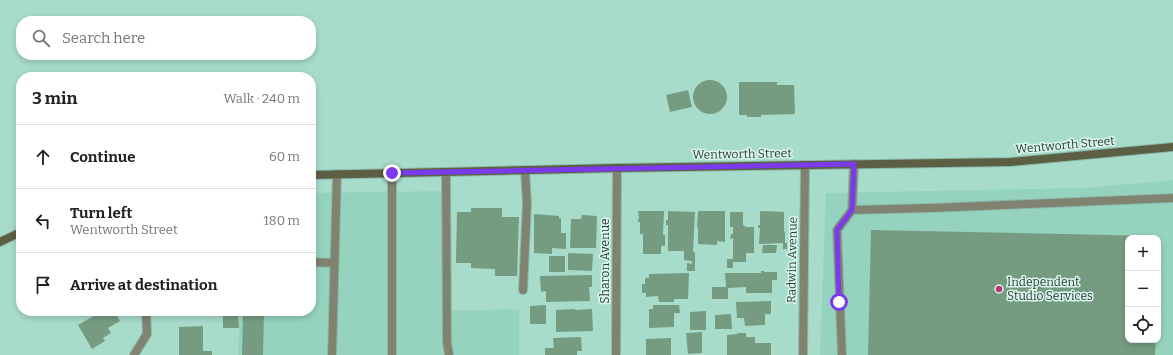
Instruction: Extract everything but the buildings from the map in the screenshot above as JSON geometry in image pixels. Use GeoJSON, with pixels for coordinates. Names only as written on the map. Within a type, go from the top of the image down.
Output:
{"type":"FeatureCollection","features":[{"type":"Feature","properties":{"kind":"main road","name":"Wentworth Street"},"geometry":{"type":"LineString","coordinates":[[316,174],[1010,162],[1173,147]]}},
{"type":"Feature","properties":{"kind":"main road"},"geometry":{"type":"LineString","coordinates":[[0,242],[16,234]]}},
{"type":"Feature","properties":{"kind":"street"},"geometry":{"type":"LineString","coordinates":[[842,355],[837,230],[852,210],[854,164]]}},
{"type":"Feature","properties":{"kind":"street","name":"Radwin Avenue"},"geometry":{"type":"LineString","coordinates":[[803,355],[805,165]]}},
{"type":"Feature","properties":{"kind":"street","name":"Sharon Avenue"},"geometry":{"type":"LineString","coordinates":[[616,355],[618,168]]}},
{"type":"Feature","properties":{"kind":"street"},"geometry":{"type":"LineString","coordinates":[[523,290],[527,203],[525,170]]}},
{"type":"Feature","properties":{"kind":"street"},"geometry":{"type":"LineString","coordinates":[[446,172],[447,342],[449,355]]}},
{"type":"Feature","properties":{"kind":"street"},"geometry":{"type":"LineString","coordinates":[[392,173],[392,355]]}},
{"type":"Feature","properties":{"kind":"street"},"geometry":{"type":"LineString","coordinates":[[332,355],[337,174]]}},
{"type":"Feature","properties":{"kind":"street"},"geometry":{"type":"LineString","coordinates":[[852,210],[1173,198]]}},
{"type":"Feature","properties":{"kind":"street"},"geometry":{"type":"LineString","coordinates":[[316,262],[334,263]]}},
{"type":"Feature","properties":{"kind":"street"},"geometry":{"type":"LineString","coordinates":[[134,355],[147,334],[146,316]]}},
{"type":"Feature","properties":{"kind":"shaded area"},"geometry":{"type":"Polygon","coordinates":[[[1173,180],[1173,355],[820,355],[826,193],[1086,188],[1173,180]]]}},
{"type":"Feature","properties":{"kind":"shaded area"},"geometry":{"type":"Polygon","coordinates":[[[451,191],[445,311],[519,309],[519,355],[238,355],[240,316],[316,316],[316,193],[451,191]]]}},
{"type":"Feature","properties":{"kind":"place","name":"Independent Studio Services"},"geometry":{"type":"Point","coordinates":[999,289]}},
{"type":"Feature","properties":{"kind":"route"},"geometry":{"type":"LineString","coordinates":[[392,173],[854,164],[852,210],[837,230],[839,302]]}}]}
